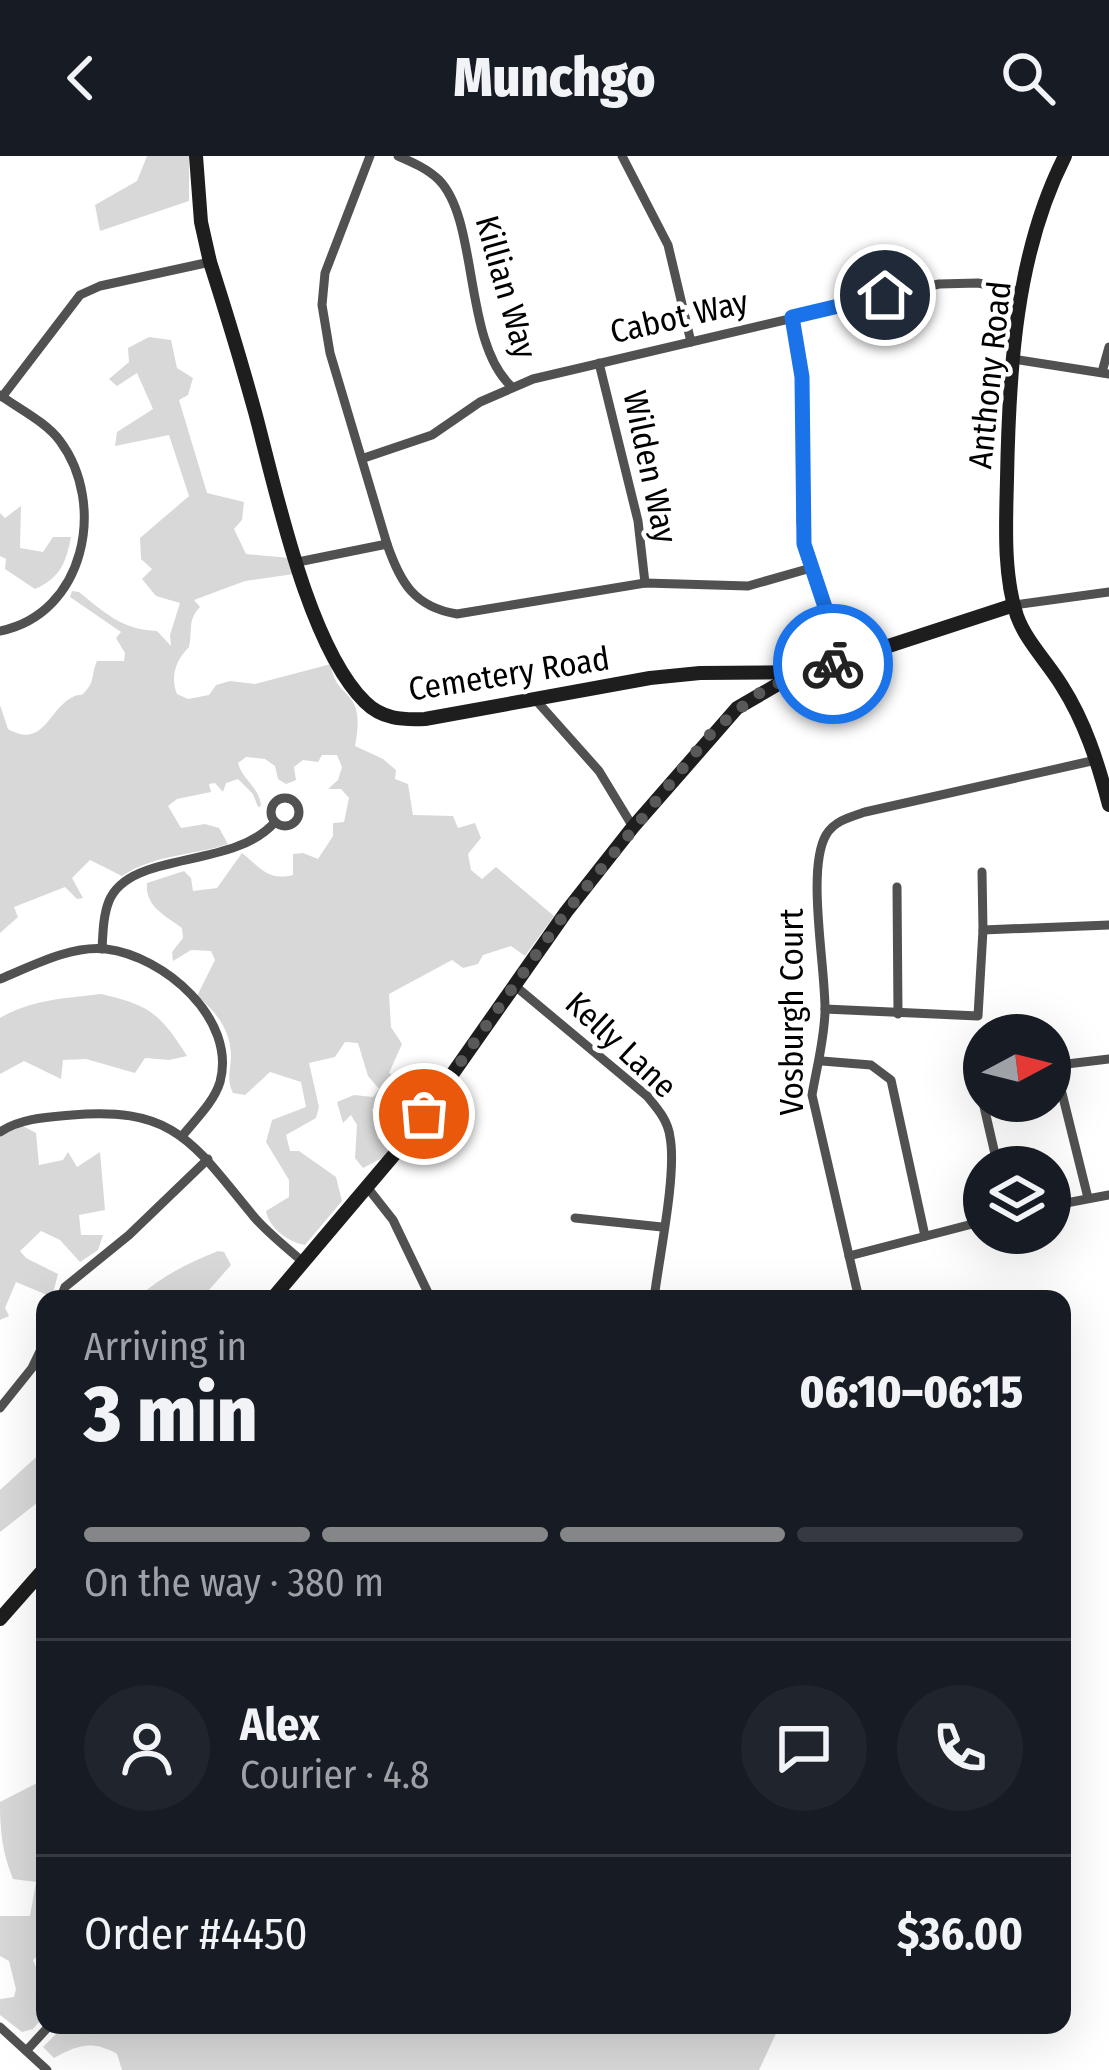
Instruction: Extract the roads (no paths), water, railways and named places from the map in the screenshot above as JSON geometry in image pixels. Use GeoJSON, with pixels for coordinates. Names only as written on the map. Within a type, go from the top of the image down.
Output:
{"type":"FeatureCollection","features":[{"type":"Feature","properties":{"kind":"street","name":"Cemetery Road"},"geometry":{"type":"LineString","coordinates":[[196,156],[201,222],[210,262],[298,562],[330,648],[362,699],[377,712],[399,720],[424,719],[700,674],[794,675],[1014,605]]}},
{"type":"Feature","properties":{"kind":"street"},"geometry":{"type":"LineString","coordinates":[[370,156],[322,289],[323,323],[387,544],[398,578],[408,591],[440,611],[457,614],[645,583],[748,586],[811,568]]}},
{"type":"Feature","properties":{"kind":"street","name":"Killian Way"},"geometry":{"type":"LineString","coordinates":[[398,156],[439,180],[453,203],[484,333],[500,374],[511,386]]}},
{"type":"Feature","properties":{"kind":"street"},"geometry":{"type":"LineString","coordinates":[[622,156],[668,245],[691,342]]}},
{"type":"Feature","properties":{"kind":"street","name":"Anthony Road"},"geometry":{"type":"LineString","coordinates":[[1014,605],[1006,507],[1013,358],[1022,292],[1048,192],[1065,156]]}},
{"type":"Feature","properties":{"kind":"street"},"geometry":{"type":"LineString","coordinates":[[0,631],[31,619],[66,585],[85,535],[86,508],[81,478],[61,442],[1,396],[80,295],[100,286],[210,262]]}},
{"type":"Feature","properties":{"kind":"street","name":"Cabot Way"},"geometry":{"type":"LineString","coordinates":[[364,458],[432,435],[511,386],[955,282],[1022,292]]}},
{"type":"Feature","properties":{"kind":"street"},"geometry":{"type":"LineString","coordinates":[[792,317],[802,377],[801,524],[843,661]]}},
{"type":"Feature","properties":{"kind":"street"},"geometry":{"type":"LineString","coordinates":[[1013,358],[1106,373],[1109,346]]}},
{"type":"Feature","properties":{"kind":"street","name":"Wilden Way"},"geometry":{"type":"LineString","coordinates":[[599,364],[638,521],[645,583]]}},
{"type":"Feature","properties":{"kind":"street"},"geometry":{"type":"LineString","coordinates":[[298,562],[387,544]]}},
{"type":"Feature","properties":{"kind":"street"},"geometry":{"type":"LineString","coordinates":[[1109,592],[1014,605],[1020,624],[1076,710],[1107,785],[1109,805]]}},
{"type":"Feature","properties":{"kind":"street"},"geometry":{"type":"LineString","coordinates":[[280,1290],[404,1143],[514,985],[633,827],[737,708],[794,675]]}},
{"type":"Feature","properties":{"kind":"street"},"geometry":{"type":"LineString","coordinates":[[534,698],[599,771],[633,827]]}},
{"type":"Feature","properties":{"kind":"street","name":"Vosburgh Court"},"geometry":{"type":"LineString","coordinates":[[857,1290],[812,1095],[822,1061],[825,1009],[818,872],[822,842],[833,826],[865,812],[1096,760]]}},
{"type":"Feature","properties":{"kind":"street"},"geometry":{"type":"LineString","coordinates":[[102,949],[109,901],[120,884],[150,868],[239,849],[275,822]]}},
{"type":"Feature","properties":{"kind":"street"},"geometry":{"type":"LineString","coordinates":[[825,1009],[978,1016],[982,872]]}},
{"type":"Feature","properties":{"kind":"street"},"geometry":{"type":"LineString","coordinates":[[897,887],[898,1014]]}},
{"type":"Feature","properties":{"kind":"street"},"geometry":{"type":"LineString","coordinates":[[983,930],[1109,925]]}},
{"type":"Feature","properties":{"kind":"street"},"geometry":{"type":"LineString","coordinates":[[0,979],[55,958],[102,949],[149,964],[177,983],[202,1007],[221,1044],[220,1082],[183,1135]]}},
{"type":"Feature","properties":{"kind":"street","name":"Kelly Lane"},"geometry":{"type":"LineString","coordinates":[[514,985],[661,1112],[670,1133],[672,1158],[655,1290]]}},
{"type":"Feature","properties":{"kind":"street"},"geometry":{"type":"LineString","coordinates":[[1071,1063],[1109,1059]]}},
{"type":"Feature","properties":{"kind":"street"},"geometry":{"type":"LineString","coordinates":[[822,1061],[871,1064],[891,1079],[926,1236]]}},
{"type":"Feature","properties":{"kind":"street"},"geometry":{"type":"LineString","coordinates":[[0,1132],[22,1121],[105,1112],[145,1117],[183,1135],[256,1219],[303,1262]]}},
{"type":"Feature","properties":{"kind":"street"},"geometry":{"type":"LineString","coordinates":[[1068,1122],[1088,1198]]}},
{"type":"Feature","properties":{"kind":"street"},"geometry":{"type":"LineString","coordinates":[[63,1290],[208,1159]]}},
{"type":"Feature","properties":{"kind":"street"},"geometry":{"type":"LineString","coordinates":[[367,1187],[393,1220],[427,1290]]}},
{"type":"Feature","properties":{"kind":"street"},"geometry":{"type":"LineString","coordinates":[[1071,1202],[1109,1195]]}},
{"type":"Feature","properties":{"kind":"street"},"geometry":{"type":"LineString","coordinates":[[575,1218],[662,1227]]}},
{"type":"Feature","properties":{"kind":"street"},"geometry":{"type":"LineString","coordinates":[[849,1256],[963,1226]]}},
{"type":"Feature","properties":{"kind":"street"},"geometry":{"type":"LineString","coordinates":[[0,1408],[36,1360]]}},
{"type":"Feature","properties":{"kind":"street"},"geometry":{"type":"LineString","coordinates":[[0,1618],[36,1578]]}},
{"type":"Feature","properties":{"kind":"street"},"geometry":{"type":"LineString","coordinates":[[0,2027],[47,2070]]}},
{"type":"Feature","properties":{"kind":"street"},"geometry":{"type":"LineString","coordinates":[[27,2050],[42,2034]]}}]}
